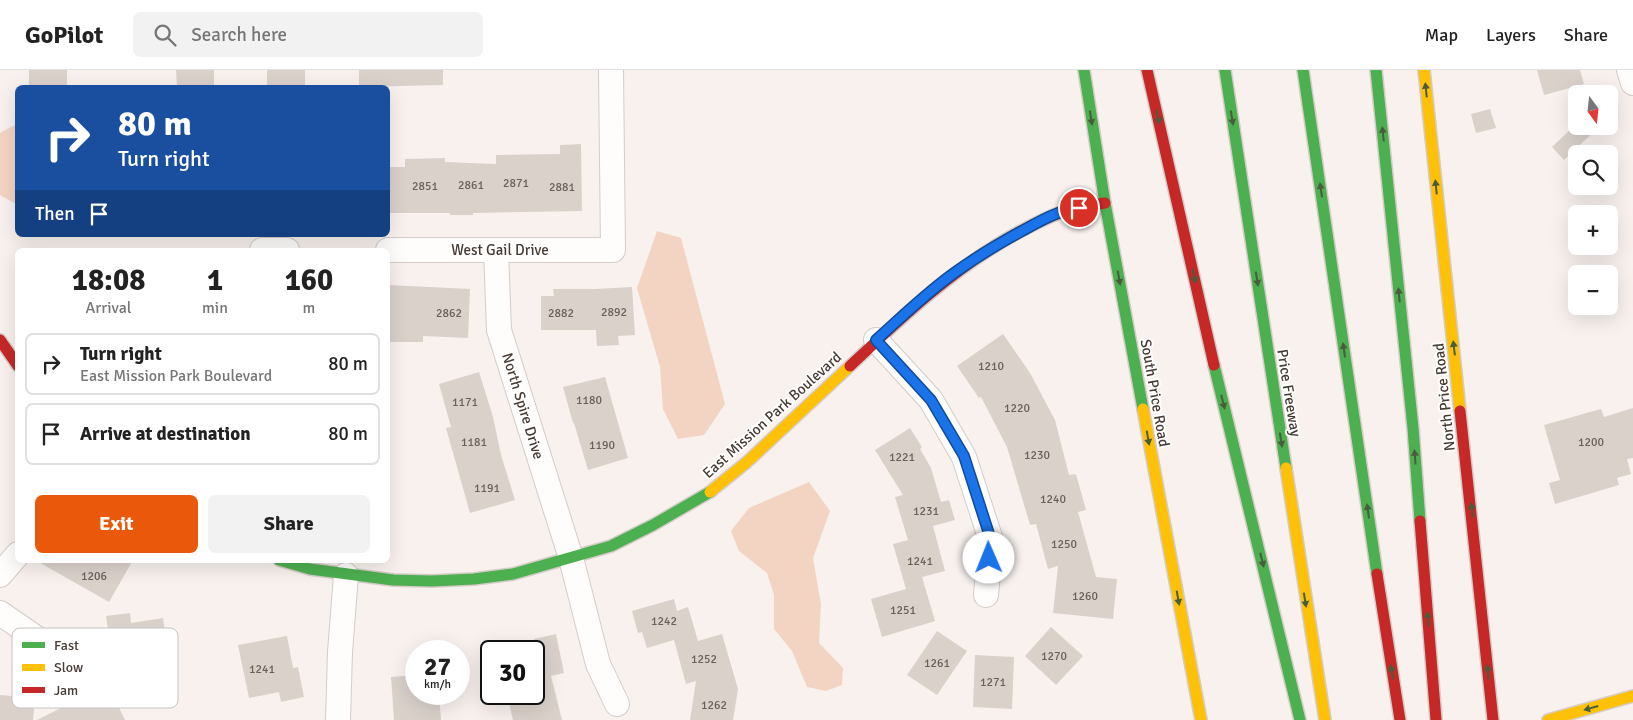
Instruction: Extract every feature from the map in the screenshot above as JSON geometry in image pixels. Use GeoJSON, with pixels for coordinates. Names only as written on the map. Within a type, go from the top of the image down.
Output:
{"type":"FeatureCollection","features":[{"type":"Feature","properties":{"kind":"main road","name":"South Price Road"},"geometry":{"type":"LineString","coordinates":[[1084,70],[1105,203],[1201,720]]}},
{"type":"Feature","properties":{"kind":"main road"},"geometry":{"type":"LineString","coordinates":[[1147,70],[1212,355],[1278,622],[1300,720]]}},
{"type":"Feature","properties":{"kind":"main road","name":"Price Freeway"},"geometry":{"type":"LineString","coordinates":[[1225,70],[1325,720]]}},
{"type":"Feature","properties":{"kind":"main road"},"geometry":{"type":"LineString","coordinates":[[1303,70],[1400,720]]}},
{"type":"Feature","properties":{"kind":"main road"},"geometry":{"type":"LineString","coordinates":[[1376,70],[1413,428],[1436,720]]}},
{"type":"Feature","properties":{"kind":"main road","name":"North Price Road"},"geometry":{"type":"LineString","coordinates":[[1424,70],[1493,720]]}},
{"type":"Feature","properties":{"kind":"main road","name":"East Mission Park Boulevard"},"geometry":{"type":"LineString","coordinates":[[289,563],[310,569],[393,580],[474,579],[513,574],[611,546],[653,526],[712,491],[747,462],[917,303],[956,272],[1001,242],[1053,215],[1071,209],[1105,203]]}},
{"type":"Feature","properties":{"kind":"main road"},"geometry":{"type":"LineString","coordinates":[[0,340],[15,368]]}},
{"type":"Feature","properties":{"kind":"main road"},"geometry":{"type":"LineString","coordinates":[[1548,720],[1633,696]]}},
{"type":"Feature","properties":{"kind":"main road"},"geometry":{"type":"LineString","coordinates":[[1491,698],[1502,712]]}},
{"type":"Feature","properties":{"kind":"street","name":"West Gail Drive"},"geometry":{"type":"LineString","coordinates":[[390,250],[613,250],[610,70]]}},
{"type":"Feature","properties":{"kind":"street"},"geometry":{"type":"LineString","coordinates":[[1629,70],[1633,84]]}},
{"type":"Feature","properties":{"kind":"street","name":"North Spire Drive"},"geometry":{"type":"LineString","coordinates":[[496,250],[499,330],[570,558],[598,664],[617,704]]}},
{"type":"Feature","properties":{"kind":"street"},"geometry":{"type":"LineString","coordinates":[[876,340],[931,400],[964,456],[991,540],[986,595]]}},
{"type":"Feature","properties":{"kind":"street"},"geometry":{"type":"LineString","coordinates":[[0,575],[15,558]]}},
{"type":"Feature","properties":{"kind":"street"},"geometry":{"type":"LineString","coordinates":[[338,720],[340,652],[346,574]]}},
{"type":"Feature","properties":{"kind":"street"},"geometry":{"type":"LineString","coordinates":[[0,613],[22,628]]}},
{"type":"Feature","properties":{"kind":"shaded area"},"geometry":{"type":"Polygon","coordinates":[[[15,125],[14,203],[0,195],[0,133],[15,125]]]}},
{"type":"Feature","properties":{"kind":"shaded area"},"geometry":{"type":"Polygon","coordinates":[[[657,231],[681,238],[725,404],[704,435],[678,439],[663,409],[660,367],[637,288],[657,231]]]}},
{"type":"Feature","properties":{"kind":"shaded area"},"geometry":{"type":"Polygon","coordinates":[[[809,482],[830,511],[813,558],[821,604],[819,643],[843,668],[842,685],[826,691],[807,687],[792,651],[774,629],[774,595],[767,573],[739,551],[731,531],[749,508],[809,482]]]}},
{"type":"Feature","properties":{"kind":"building"},"geometry":{"type":"Polygon","coordinates":[[[29,70],[67,70],[67,85],[29,85],[29,70]]]}},
{"type":"Feature","properties":{"kind":"building"},"geometry":{"type":"Polygon","coordinates":[[[176,70],[214,70],[214,85],[177,85],[176,70]]]}},
{"type":"Feature","properties":{"kind":"building"},"geometry":{"type":"Polygon","coordinates":[[[267,70],[305,70],[305,85],[267,85],[267,70]]]}},
{"type":"Feature","properties":{"kind":"building"},"geometry":{"type":"Polygon","coordinates":[[[359,70],[443,70],[443,85],[359,85],[359,70]]]}},
{"type":"Feature","properties":{"kind":"building"},"geometry":{"type":"Polygon","coordinates":[[[1537,70],[1580,70],[1584,84],[1568,85],[1568,88],[1544,95],[1537,70]]]}},
{"type":"Feature","properties":{"kind":"building"},"geometry":{"type":"Polygon","coordinates":[[[1490,109],[1496,128],[1476,133],[1471,114],[1490,109]]]}},
{"type":"Feature","properties":{"kind":"building"},"geometry":{"type":"Polygon","coordinates":[[[1568,132],[1568,135],[1590,135],[1580,145],[1568,145],[1568,156],[1564,160],[1552,147],[1568,132]]]}},
{"type":"Feature","properties":{"kind":"building"},"geometry":{"type":"Polygon","coordinates":[[[581,144],[582,211],[473,213],[473,215],[390,213],[390,167],[405,167],[405,159],[445,158],[445,162],[496,164],[496,155],[560,154],[560,145],[581,144]]]}},
{"type":"Feature","properties":{"kind":"building"},"geometry":{"type":"Polygon","coordinates":[[[390,285],[470,289],[468,338],[423,336],[423,342],[390,342],[390,285]]]}},
{"type":"Feature","properties":{"kind":"building"},"geometry":{"type":"Polygon","coordinates":[[[632,287],[635,335],[618,336],[619,345],[597,346],[596,330],[541,330],[541,296],[554,296],[553,289],[632,287]]]}},
{"type":"Feature","properties":{"kind":"building"},"geometry":{"type":"Polygon","coordinates":[[[1003,334],[1030,373],[1055,420],[1069,475],[1076,474],[1086,510],[1078,512],[1096,577],[1117,579],[1113,619],[1053,613],[1058,566],[1048,569],[1036,524],[1030,525],[1007,447],[981,397],[979,398],[957,366],[1003,334]]]}},
{"type":"Feature","properties":{"kind":"building"},"geometry":{"type":"Polygon","coordinates":[[[479,372],[515,500],[470,513],[446,428],[451,427],[439,384],[479,372]]]}},
{"type":"Feature","properties":{"kind":"building"},"geometry":{"type":"Polygon","coordinates":[[[605,377],[628,458],[588,470],[563,387],[605,377]]]}},
{"type":"Feature","properties":{"kind":"building"},"geometry":{"type":"Polygon","coordinates":[[[1633,408],[1633,458],[1627,459],[1631,474],[1617,478],[1619,485],[1555,504],[1549,483],[1560,480],[1544,425],[1601,409],[1604,417],[1633,408]]]}},
{"type":"Feature","properties":{"kind":"building"},"geometry":{"type":"Polygon","coordinates":[[[910,428],[922,447],[920,449],[931,468],[941,502],[949,500],[955,520],[933,526],[945,571],[922,577],[935,621],[882,637],[871,599],[906,589],[893,544],[908,540],[895,497],[903,495],[875,450],[910,428]]]}},
{"type":"Feature","properties":{"kind":"building"},"geometry":{"type":"Polygon","coordinates":[[[40,563],[131,563],[109,602],[40,563]]]}},
{"type":"Feature","properties":{"kind":"building"},"geometry":{"type":"Polygon","coordinates":[[[674,599],[677,611],[688,607],[698,641],[722,634],[738,689],[733,720],[690,720],[696,681],[686,684],[674,640],[647,648],[642,632],[638,633],[632,611],[674,599]]]}},
{"type":"Feature","properties":{"kind":"building"},"geometry":{"type":"Polygon","coordinates":[[[130,613],[131,623],[163,618],[164,628],[108,628],[106,616],[130,613]]]}},
{"type":"Feature","properties":{"kind":"building"},"geometry":{"type":"Polygon","coordinates":[[[1051,627],[1083,656],[1056,685],[1025,656],[1051,627]]]}},
{"type":"Feature","properties":{"kind":"building"},"geometry":{"type":"Polygon","coordinates":[[[937,631],[967,651],[937,695],[907,675],[937,631]]]}},
{"type":"Feature","properties":{"kind":"building"},"geometry":{"type":"Polygon","coordinates":[[[556,634],[564,673],[551,676],[562,720],[513,720],[510,705],[545,705],[545,640],[534,639],[556,634]]]}},
{"type":"Feature","properties":{"kind":"building"},"geometry":{"type":"Polygon","coordinates":[[[287,636],[293,668],[298,667],[304,697],[281,702],[279,692],[249,698],[238,645],[287,636]]]}},
{"type":"Feature","properties":{"kind":"building"},"geometry":{"type":"Polygon","coordinates":[[[975,655],[1014,657],[1012,709],[973,707],[975,655]]]}},
{"type":"Feature","properties":{"kind":"building"},"geometry":{"type":"Polygon","coordinates":[[[405,676],[405,705],[440,705],[441,720],[394,720],[391,677],[405,676]]]}},
{"type":"Feature","properties":{"kind":"building"},"geometry":{"type":"Polygon","coordinates":[[[0,695],[12,696],[12,708],[34,708],[33,720],[0,720],[0,695]]]}},
{"type":"Feature","properties":{"kind":"building"},"geometry":{"type":"Polygon","coordinates":[[[61,708],[119,708],[125,720],[37,720],[61,708]]]}},
{"type":"Feature","properties":{"kind":"traffic: fast"},"geometry":{"type":"LineString","coordinates":[[1084,70],[1105,203],[1143,409]]}},
{"type":"Feature","properties":{"kind":"traffic: fast"},"geometry":{"type":"LineString","coordinates":[[1225,70],[1286,468]]}},
{"type":"Feature","properties":{"kind":"traffic: fast"},"geometry":{"type":"LineString","coordinates":[[1303,70],[1377,574]]}},
{"type":"Feature","properties":{"kind":"traffic: fast"},"geometry":{"type":"LineString","coordinates":[[1376,70],[1413,428],[1420,521]]}},
{"type":"Feature","properties":{"kind":"traffic: fast"},"geometry":{"type":"LineString","coordinates":[[1214,365],[1300,720]]}},
{"type":"Feature","properties":{"kind":"traffic: fast"},"geometry":{"type":"LineString","coordinates":[[289,563],[310,569],[393,580],[474,579],[513,574],[611,546],[653,525],[710,492]]}},
{"type":"Feature","properties":{"kind":"traffic: slow"},"geometry":{"type":"LineString","coordinates":[[1424,70],[1460,411]]}},
{"type":"Feature","properties":{"kind":"traffic: slow"},"geometry":{"type":"LineString","coordinates":[[710,492],[747,462],[850,366]]}},
{"type":"Feature","properties":{"kind":"traffic: slow"},"geometry":{"type":"LineString","coordinates":[[1143,409],[1201,720]]}},
{"type":"Feature","properties":{"kind":"traffic: slow"},"geometry":{"type":"LineString","coordinates":[[1286,468],[1325,720]]}},
{"type":"Feature","properties":{"kind":"traffic: slow"},"geometry":{"type":"LineString","coordinates":[[1548,720],[1633,696]]}},
{"type":"Feature","properties":{"kind":"traffic: jam"},"geometry":{"type":"LineString","coordinates":[[1147,70],[1214,365]]}},
{"type":"Feature","properties":{"kind":"traffic: jam"},"geometry":{"type":"LineString","coordinates":[[850,366],[930,293],[996,246],[1058,213],[1105,203]]}},
{"type":"Feature","properties":{"kind":"traffic: jam"},"geometry":{"type":"LineString","coordinates":[[0,340],[15,362]]}},
{"type":"Feature","properties":{"kind":"traffic: jam"},"geometry":{"type":"LineString","coordinates":[[1460,411],[1493,720]]}},
{"type":"Feature","properties":{"kind":"traffic: jam"},"geometry":{"type":"LineString","coordinates":[[1420,521],[1436,720]]}},
{"type":"Feature","properties":{"kind":"traffic: jam"},"geometry":{"type":"LineString","coordinates":[[1377,574],[1400,720]]}},
{"type":"Feature","properties":{"kind":"route"},"geometry":{"type":"LineString","coordinates":[[989,558],[991,540],[964,456],[931,400],[876,340],[917,303],[956,272],[1001,242],[1053,215],[1079,208]]}}]}
